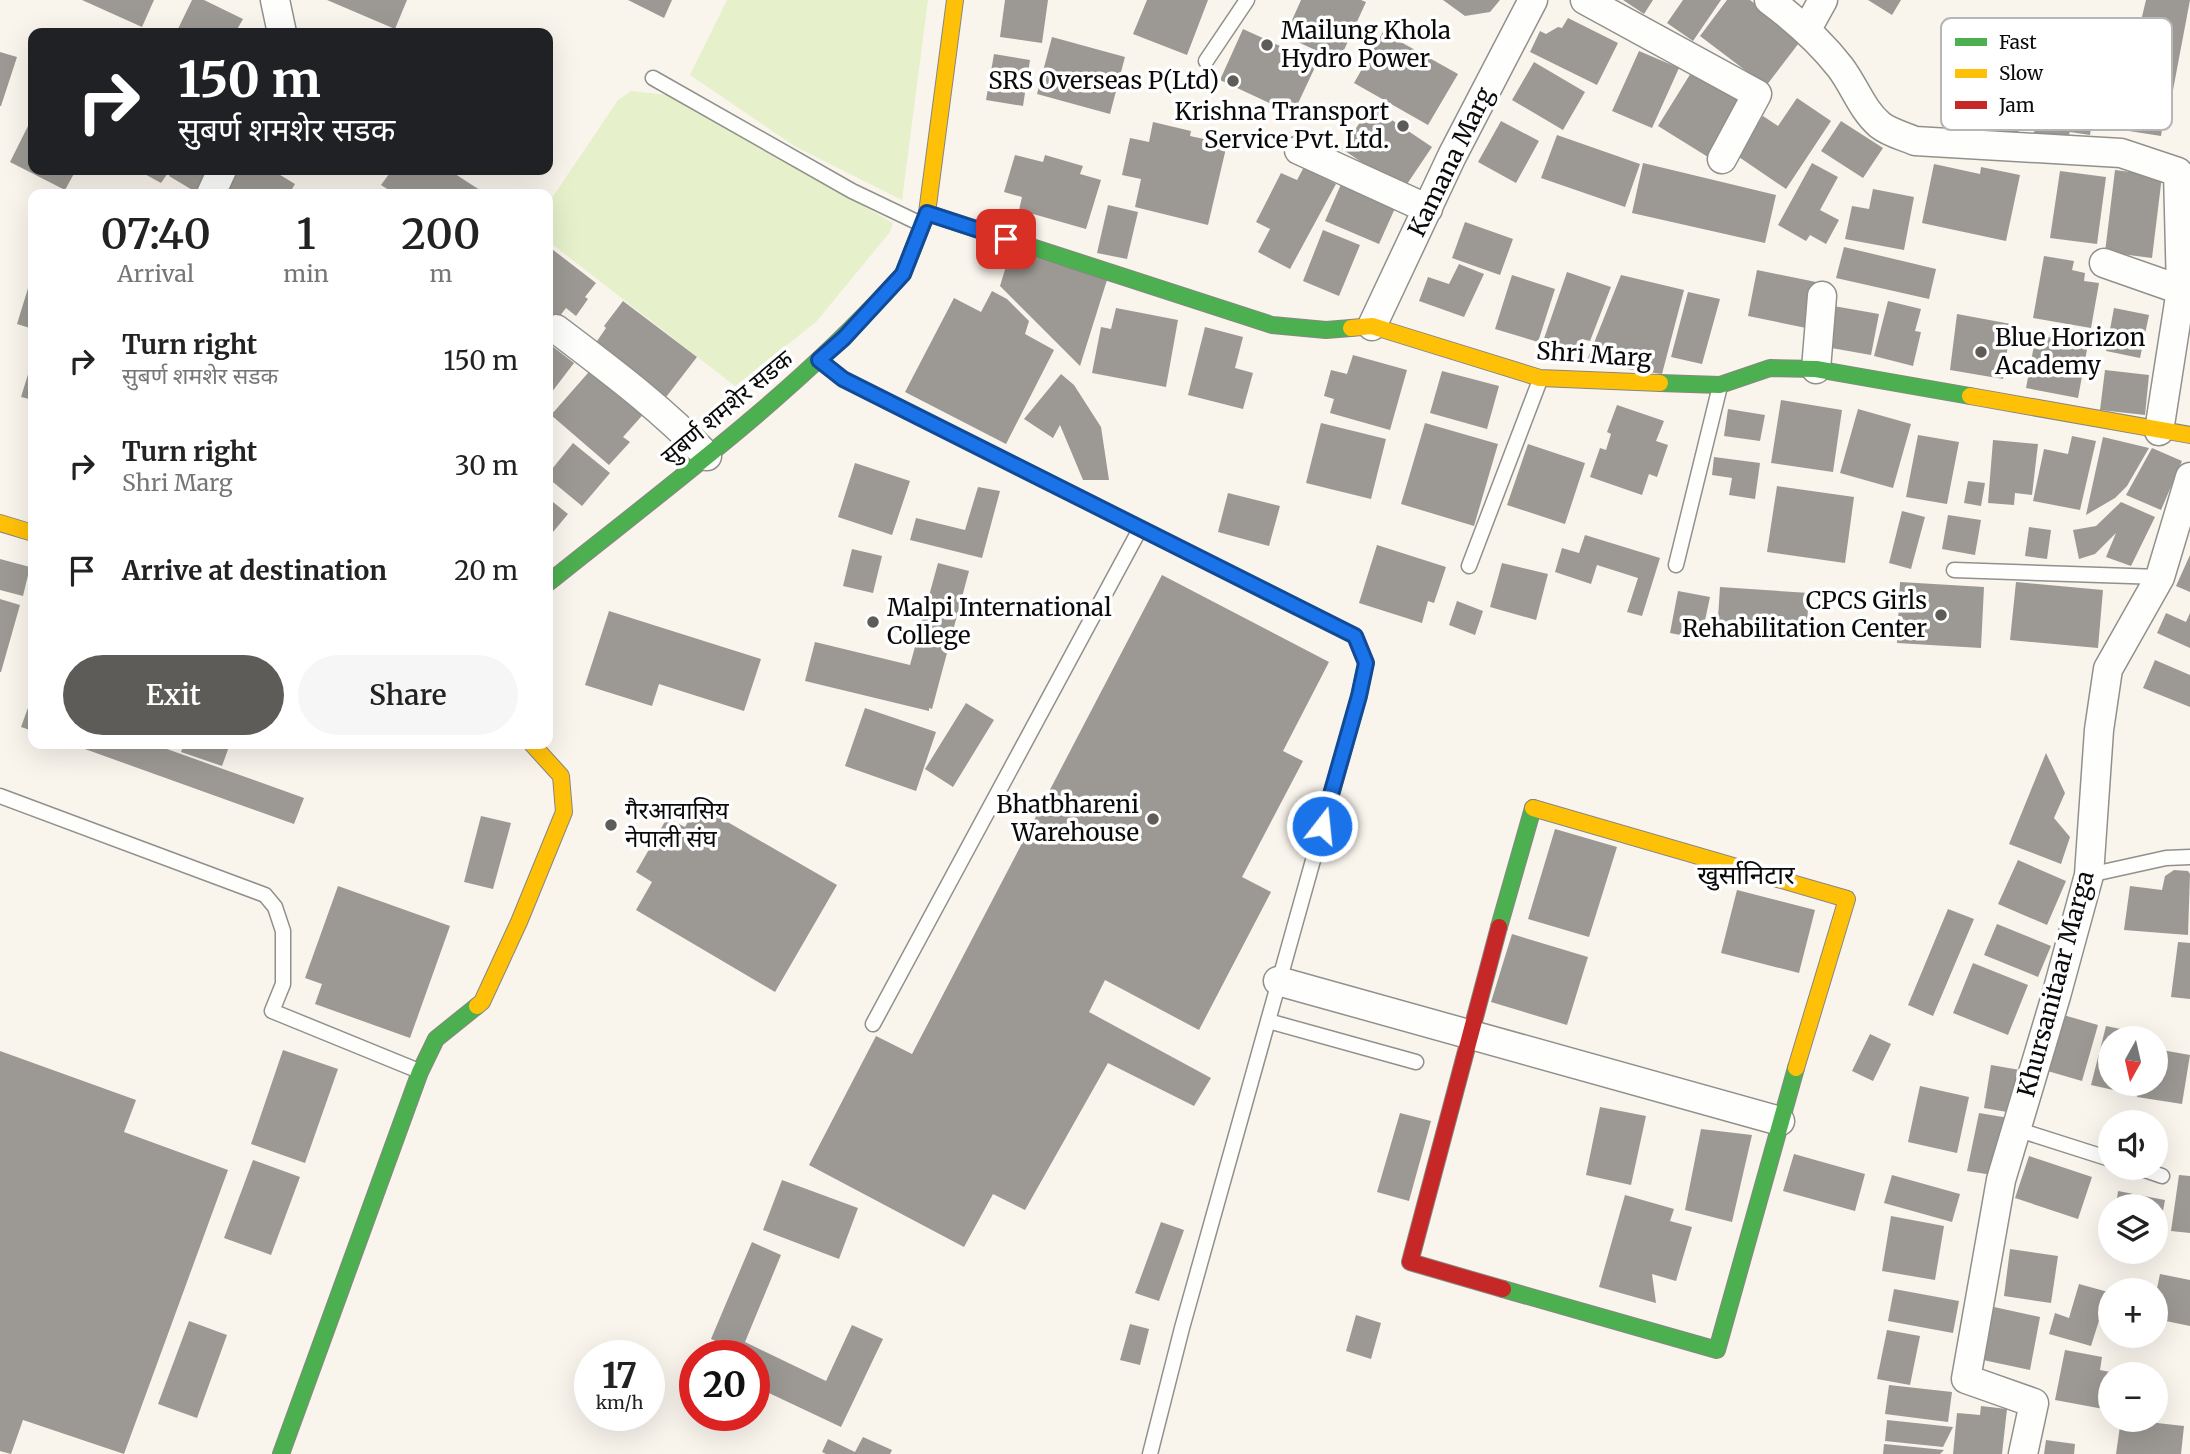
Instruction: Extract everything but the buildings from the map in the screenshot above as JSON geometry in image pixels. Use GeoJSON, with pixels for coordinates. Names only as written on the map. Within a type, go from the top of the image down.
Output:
{"type":"FeatureCollection","features":[{"type":"Feature","properties":{"kind":"street"},"geometry":{"type":"LineString","coordinates":[[275,0],[281,28]]}},
{"type":"Feature","properties":{"kind":"street","name":"सुबर्ण शमशेर सडक"},"geometry":{"type":"LineString","coordinates":[[553,579],[707,456],[819,360],[844,338],[903,274],[924,219],[955,0]]}},
{"type":"Feature","properties":{"kind":"street","name":"Kamana Marg"},"geometry":{"type":"LineString","coordinates":[[1372,326],[1452,156],[1533,0]]}},
{"type":"Feature","properties":{"kind":"street"},"geometry":{"type":"LineString","coordinates":[[1585,0],[1757,94],[1722,159]]}},
{"type":"Feature","properties":{"kind":"street"},"geometry":{"type":"LineString","coordinates":[[1769,0],[1807,29],[1842,69],[1860,100],[1880,125],[1915,141],[2121,153],[2184,173],[2181,290],[2159,430]]}},
{"type":"Feature","properties":{"kind":"street"},"geometry":{"type":"LineString","coordinates":[[1807,29],[1823,0]]}},
{"type":"Feature","properties":{"kind":"street"},"geometry":{"type":"LineString","coordinates":[[1299,150],[1428,209]]}},
{"type":"Feature","properties":{"kind":"street","name":"Shri Marg"},"geometry":{"type":"LineString","coordinates":[[924,219],[1272,325],[1326,330],[1372,326],[1540,379],[1720,384],[1770,368],[1816,369],[2190,435]]}},
{"type":"Feature","properties":{"kind":"street"},"geometry":{"type":"LineString","coordinates":[[2104,263],[2181,290]]}},
{"type":"Feature","properties":{"kind":"street"},"geometry":{"type":"LineString","coordinates":[[1816,369],[1822,296]]}},
{"type":"Feature","properties":{"kind":"street"},"geometry":{"type":"LineString","coordinates":[[556,329],[657,407],[707,456]]}},
{"type":"Feature","properties":{"kind":"street","name":"Khursanitaar Marga"},"geometry":{"type":"LineString","coordinates":[[2023,1454],[2034,1403],[1966,1379],[2001,1180],[2056,996],[2088,875],[2099,730],[2108,669],[2160,577],[2190,477]]}},
{"type":"Feature","properties":{"kind":"street"},"geometry":{"type":"LineString","coordinates":[[0,523],[28,531]]}},
{"type":"Feature","properties":{"kind":"street"},"geometry":{"type":"LineString","coordinates":[[281,1454],[420,1072],[436,1039],[482,1002],[519,922],[564,811],[561,776],[537,749]]}},
{"type":"Feature","properties":{"kind":"street"},"geometry":{"type":"LineString","coordinates":[[1533,808],[1847,899],[1780,1121],[1717,1350],[1410,1262],[1469,1034],[1533,808]]}},
{"type":"Feature","properties":{"kind":"street"},"geometry":{"type":"LineString","coordinates":[[1278,981],[1780,1121]]}},
{"type":"Feature","properties":{"kind":"lane"},"geometry":{"type":"LineString","coordinates":[[1206,61],[1247,0]]}},
{"type":"Feature","properties":{"kind":"lane"},"geometry":{"type":"LineString","coordinates":[[653,78],[852,191],[924,219]]}},
{"type":"Feature","properties":{"kind":"lane"},"geometry":{"type":"LineString","coordinates":[[819,360],[843,379],[1355,636],[1366,663],[1182,1328],[1150,1454]]}},
{"type":"Feature","properties":{"kind":"lane"},"geometry":{"type":"LineString","coordinates":[[1469,566],[1540,379]]}},
{"type":"Feature","properties":{"kind":"lane"},"geometry":{"type":"LineString","coordinates":[[1676,565],[1720,384]]}},
{"type":"Feature","properties":{"kind":"lane"},"geometry":{"type":"LineString","coordinates":[[873,1024],[1140,529]]}},
{"type":"Feature","properties":{"kind":"lane"},"geometry":{"type":"LineString","coordinates":[[1954,570],[2160,577]]}},
{"type":"Feature","properties":{"kind":"lane"},"geometry":{"type":"LineString","coordinates":[[0,796],[265,895],[275,907],[283,931],[283,984],[272,1011],[420,1072]]}},
{"type":"Feature","properties":{"kind":"lane"},"geometry":{"type":"LineString","coordinates":[[2088,875],[2166,858],[2190,857]]}},
{"type":"Feature","properties":{"kind":"lane"},"geometry":{"type":"LineString","coordinates":[[1268,1021],[1416,1062]]}},
{"type":"Feature","properties":{"kind":"lane"},"geometry":{"type":"LineString","coordinates":[[2016,1129],[2098,1155]]}},
{"type":"Feature","properties":{"kind":"green space"},"geometry":{"type":"Polygon","coordinates":[[[727,0],[928,0],[902,200],[796,147],[690,75],[727,0]]]}},
{"type":"Feature","properties":{"kind":"green space"},"geometry":{"type":"Polygon","coordinates":[[[631,91],[668,95],[893,223],[890,232],[816,322],[735,386],[553,245],[553,197],[618,100],[631,91]]]}},
{"type":"Feature","properties":{"kind":"traffic: fast"},"geometry":{"type":"LineString","coordinates":[[927,213],[1272,325],[1326,330],[1351,328]]}},
{"type":"Feature","properties":{"kind":"traffic: fast"},"geometry":{"type":"LineString","coordinates":[[553,579],[768,405],[851,329],[890,288]]}},
{"type":"Feature","properties":{"kind":"traffic: fast"},"geometry":{"type":"LineString","coordinates":[[1660,383],[1720,385],[1770,368],[1816,369],[1970,396]]}},
{"type":"Feature","properties":{"kind":"traffic: fast"},"geometry":{"type":"LineString","coordinates":[[1499,927],[1533,808]]}},
{"type":"Feature","properties":{"kind":"traffic: fast"},"geometry":{"type":"LineString","coordinates":[[281,1454],[420,1072],[436,1039],[477,1006]]}},
{"type":"Feature","properties":{"kind":"traffic: fast"},"geometry":{"type":"LineString","coordinates":[[1503,1289],[1717,1350],[1796,1068]]}},
{"type":"Feature","properties":{"kind":"traffic: slow"},"geometry":{"type":"LineString","coordinates":[[890,288],[903,274],[927,213],[955,0]]}},
{"type":"Feature","properties":{"kind":"traffic: slow"},"geometry":{"type":"LineString","coordinates":[[1351,328],[1372,326],[1540,378],[1660,383]]}},
{"type":"Feature","properties":{"kind":"traffic: slow"},"geometry":{"type":"LineString","coordinates":[[1970,396],[2190,435]]}},
{"type":"Feature","properties":{"kind":"traffic: slow"},"geometry":{"type":"LineString","coordinates":[[0,523],[28,531]]}},
{"type":"Feature","properties":{"kind":"traffic: slow"},"geometry":{"type":"LineString","coordinates":[[477,1006],[482,1002],[519,922],[564,812],[561,776],[537,749]]}},
{"type":"Feature","properties":{"kind":"traffic: slow"},"geometry":{"type":"LineString","coordinates":[[1533,808],[1847,899],[1796,1068]]}},
{"type":"Feature","properties":{"kind":"traffic: jam"},"geometry":{"type":"LineString","coordinates":[[1499,927],[1410,1262],[1503,1289]]}},
{"type":"Feature","properties":{"kind":"place","name":"Mailung Khola Hydro Power"},"geometry":{"type":"Point","coordinates":[1267,45]}},
{"type":"Feature","properties":{"kind":"place","name":"SRS Overseas P(Ltd)"},"geometry":{"type":"Point","coordinates":[1233,81]}},
{"type":"Feature","properties":{"kind":"place","name":"Krishna Transport Service Pvt. Ltd."},"geometry":{"type":"Point","coordinates":[1403,126]}},
{"type":"Feature","properties":{"kind":"place","name":"Blue Horizon Academy"},"geometry":{"type":"Point","coordinates":[1981,352]}},
{"type":"Feature","properties":{"kind":"place","name":"CPCS Girls Rehabilitation Center"},"geometry":{"type":"Point","coordinates":[1941,615]}},
{"type":"Feature","properties":{"kind":"place","name":"Malpi International College"},"geometry":{"type":"Point","coordinates":[873,622]}},
{"type":"Feature","properties":{"kind":"place","name":"Bhatbhareni Warehouse"},"geometry":{"type":"Point","coordinates":[1153,819]}},
{"type":"Feature","properties":{"kind":"place","name":"गैरआवासिय नेपाली संघ"},"geometry":{"type":"Point","coordinates":[611,825]}},
{"type":"Feature","properties":{"kind":"district","name":"खुर्सानिटार"},"geometry":{"type":"Point","coordinates":[1746,875]}},
{"type":"Feature","properties":{"kind":"route"},"geometry":{"type":"LineString","coordinates":[[1006,239],[927,213],[903,274],[844,338],[819,360],[843,379],[1355,636],[1366,663],[1322,826]]}}]}
